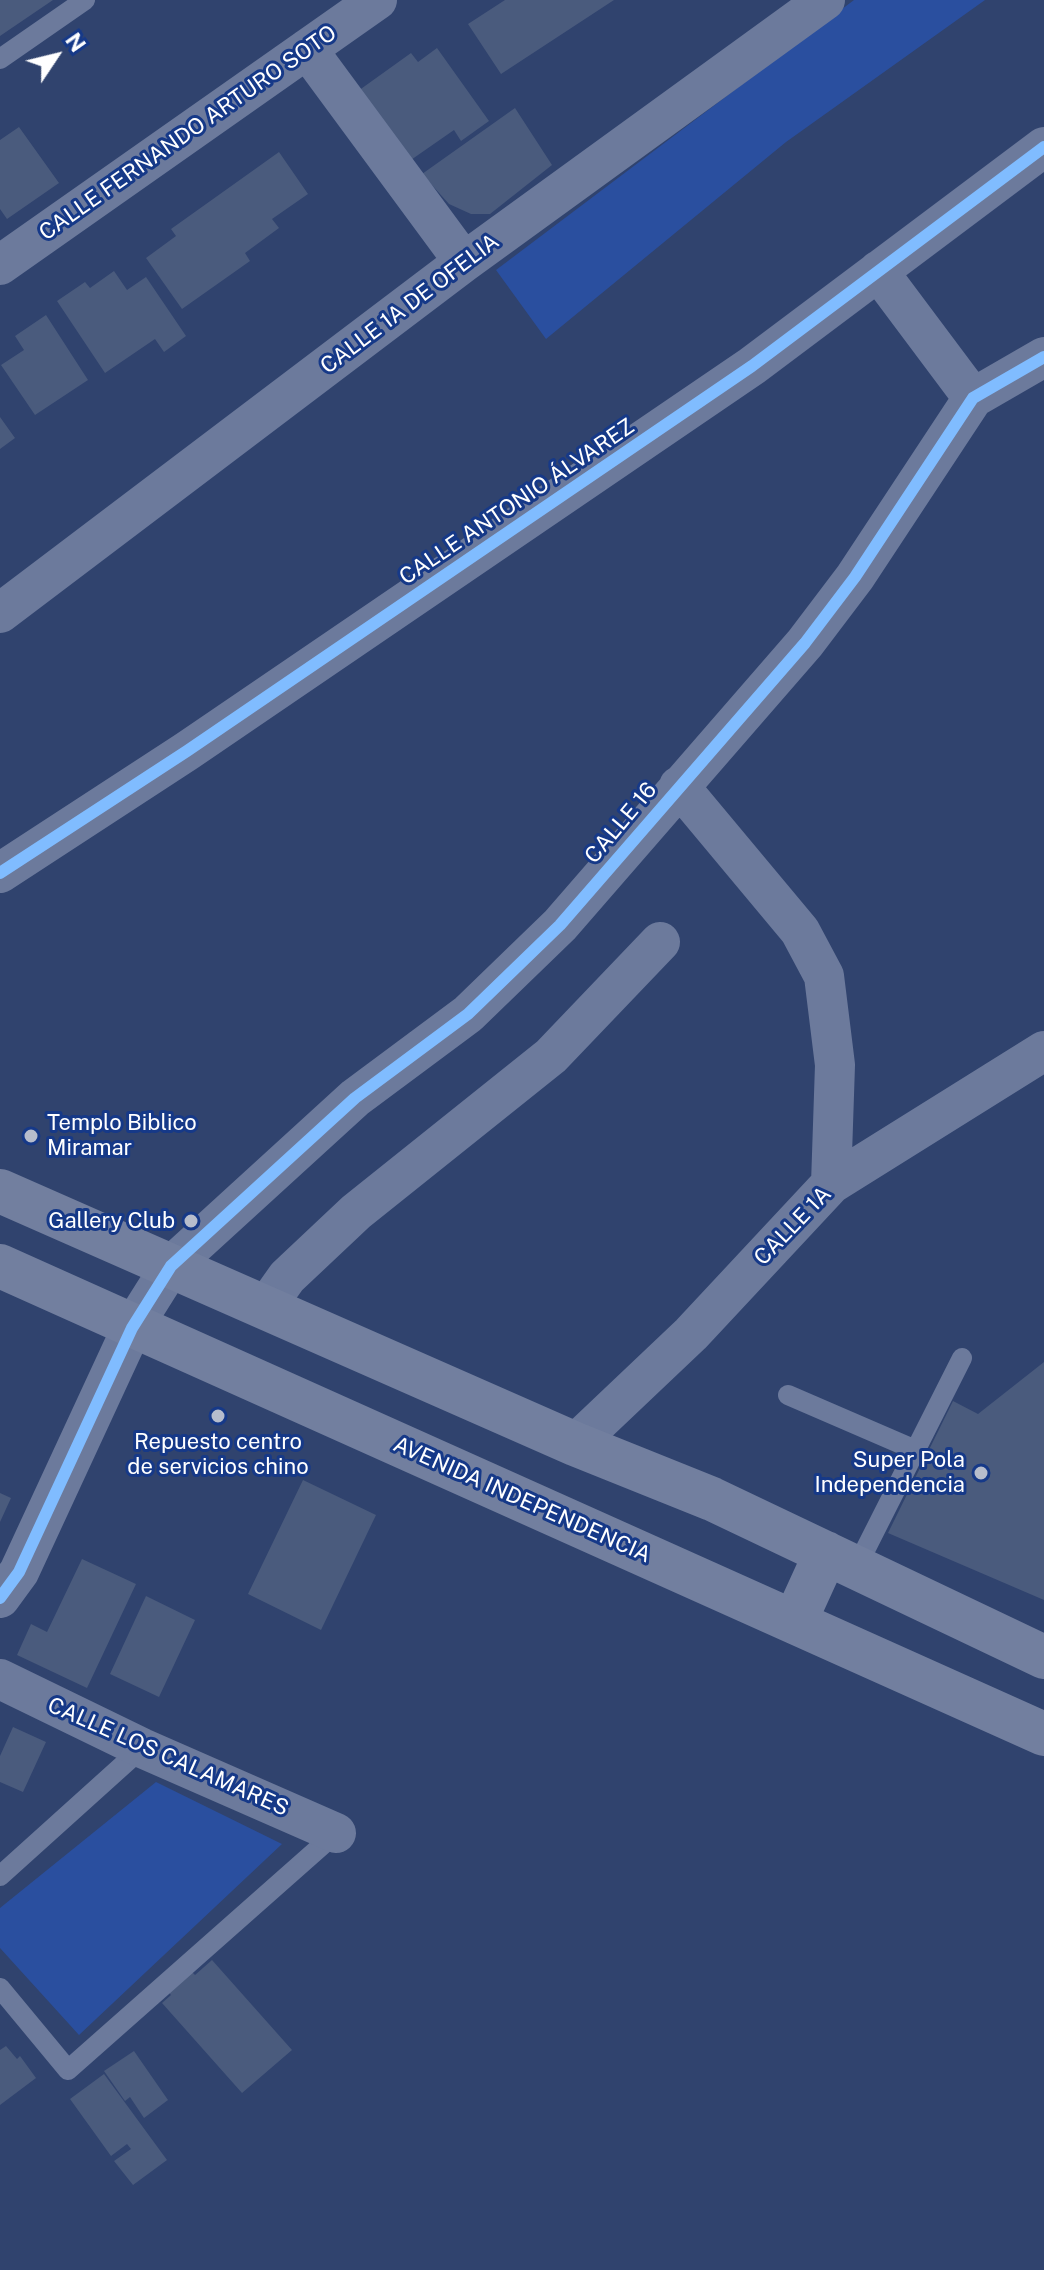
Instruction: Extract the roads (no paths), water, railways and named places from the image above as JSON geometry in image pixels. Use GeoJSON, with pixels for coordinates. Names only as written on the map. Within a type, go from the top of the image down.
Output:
{"type":"FeatureCollection","features":[{"type":"Feature","properties":{"kind":"main road"},"geometry":{"type":"LineString","coordinates":[[0,1191],[575,1444],[712,1499],[1044,1657]]}},
{"type":"Feature","properties":{"kind":"main road","name":"AVENIDA INDEPENDENCIA"},"geometry":{"type":"LineString","coordinates":[[0,1266],[132,1328],[1044,1734]]}},
{"type":"Feature","properties":{"kind":"main road"},"geometry":{"type":"LineString","coordinates":[[795,1621],[841,1560]]}},
{"type":"Feature","properties":{"kind":"street","name":"CALLE FERNANDO ARTURO SOTO"},"geometry":{"type":"LineString","coordinates":[[0,265],[377,0]]}},
{"type":"Feature","properties":{"kind":"street","name":"CALLE 1A DE OFELIA"},"geometry":{"type":"LineString","coordinates":[[0,613],[464,262],[825,0]]}},
{"type":"Feature","properties":{"kind":"street"},"geometry":{"type":"LineString","coordinates":[[307,49],[464,262]]}},
{"type":"Feature","properties":{"kind":"street","name":"CALLE ANTONIO ÁLVAREZ"},"geometry":{"type":"LineString","coordinates":[[0,873],[200,742],[739,375],[1044,147]]}},
{"type":"Feature","properties":{"kind":"street"},"geometry":{"type":"LineString","coordinates":[[878,271],[973,398]]}},
{"type":"Feature","properties":{"kind":"street","name":"CALLE 16"},"geometry":{"type":"LineString","coordinates":[[0,1598],[19,1572],[132,1328],[171,1266],[355,1098],[468,1014],[560,925],[813,632],[855,577],[973,398],[1044,357]]}},
{"type":"Feature","properties":{"kind":"street"},"geometry":{"type":"LineString","coordinates":[[679,786],[800,931],[824,976],[835,1065],[831,1184]]}},
{"type":"Feature","properties":{"kind":"street"},"geometry":{"type":"LineString","coordinates":[[265,1308],[287,1277],[356,1212],[551,1056],[660,942]]}},
{"type":"Feature","properties":{"kind":"street","name":"CALLE 1A"},"geometry":{"type":"LineString","coordinates":[[575,1444],[691,1334],[831,1184],[1044,1051]]}},
{"type":"Feature","properties":{"kind":"street","name":"CALLE LOS CALAMARES"},"geometry":{"type":"LineString","coordinates":[[0,1679],[142,1748],[336,1833]]}},
{"type":"Feature","properties":{"kind":"lane"},"geometry":{"type":"LineString","coordinates":[[0,59],[85,0]]}},
{"type":"Feature","properties":{"kind":"lane"},"geometry":{"type":"LineString","coordinates":[[841,1560],[913,1449],[962,1358]]}},
{"type":"Feature","properties":{"kind":"lane"},"geometry":{"type":"LineString","coordinates":[[788,1395],[913,1449]]}},
{"type":"Feature","properties":{"kind":"lane"},"geometry":{"type":"LineString","coordinates":[[0,1876],[142,1748]]}},
{"type":"Feature","properties":{"kind":"lane"},"geometry":{"type":"LineString","coordinates":[[0,1988],[68,2070],[336,1833]]}},
{"type":"Feature","properties":{"kind":"place","name":"Templo Biblico Miramar"},"geometry":{"type":"Point","coordinates":[31,1136]}},
{"type":"Feature","properties":{"kind":"place","name":"Gallery Club"},"geometry":{"type":"Point","coordinates":[191,1221]}},
{"type":"Feature","properties":{"kind":"place","name":"Repuesto centro de servicios chino"},"geometry":{"type":"Point","coordinates":[218,1416]}},
{"type":"Feature","properties":{"kind":"place","name":"Super Pola Independencia"},"geometry":{"type":"Point","coordinates":[981,1473]}}]}
